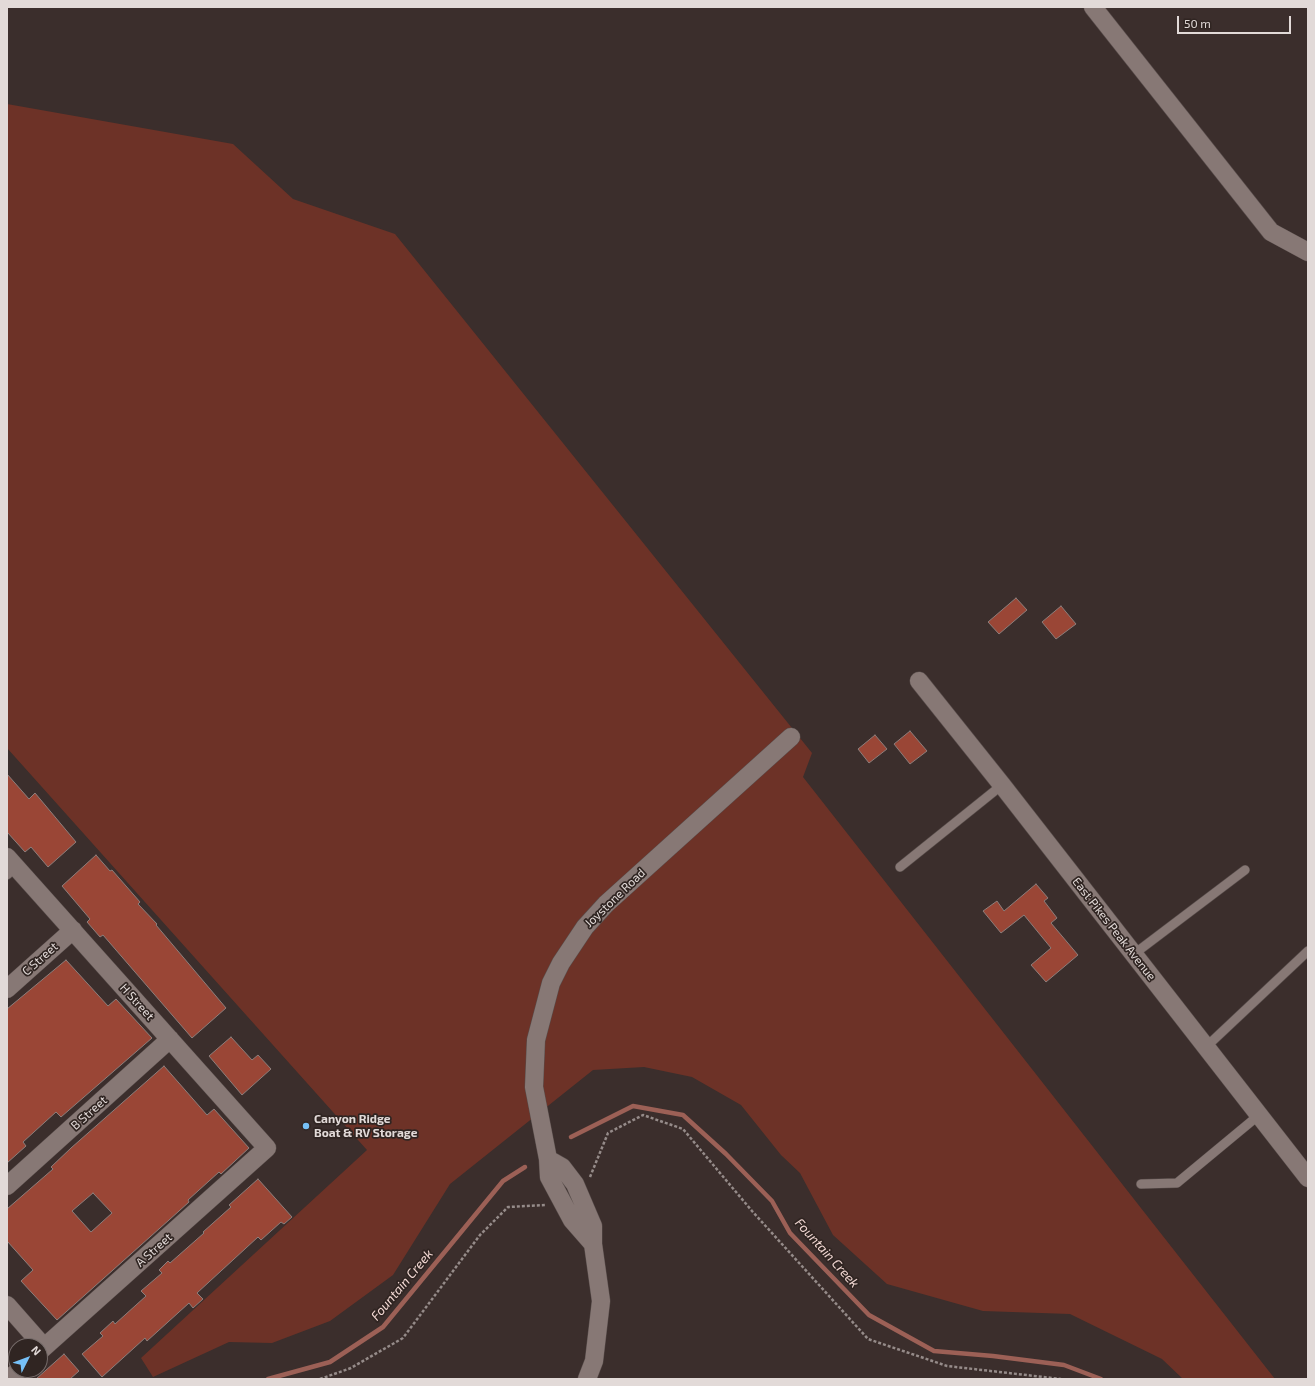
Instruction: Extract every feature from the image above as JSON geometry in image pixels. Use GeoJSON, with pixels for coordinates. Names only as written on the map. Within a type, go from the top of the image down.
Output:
{"type":"FeatureCollection","features":[{"type":"Feature","properties":{"kind":"street"},"geometry":{"type":"LineString","coordinates":[[1093,7],[1271,232],[1308,252]]}},
{"type":"Feature","properties":{"kind":"street","name":"East Pikes Peak Avenue"},"geometry":{"type":"LineString","coordinates":[[918,681],[1002,785],[1308,1178]]}},
{"type":"Feature","properties":{"kind":"street","name":"Joystone Road"},"geometry":{"type":"LineString","coordinates":[[587,1379],[594,1361],[601,1301],[593,1244],[572,1220],[549,1177],[548,1159],[534,1087],[536,1040],[551,983],[561,963],[585,927],[606,904],[792,737]]}},
{"type":"Feature","properties":{"kind":"street","name":"H Street"},"geometry":{"type":"LineString","coordinates":[[10,866],[73,930],[267,1148]]}},
{"type":"Feature","properties":{"kind":"street","name":"C Street"},"geometry":{"type":"LineString","coordinates":[[7,989],[73,930]]}},
{"type":"Feature","properties":{"kind":"street","name":"B Street"},"geometry":{"type":"LineString","coordinates":[[7,1186],[170,1039]]}},
{"type":"Feature","properties":{"kind":"street","name":"A Street"},"geometry":{"type":"LineString","coordinates":[[48,1344],[267,1148]]}},
{"type":"Feature","properties":{"kind":"street"},"geometry":{"type":"LineString","coordinates":[[7,1305],[33,1338]]}},
{"type":"Feature","properties":{"kind":"lane"},"geometry":{"type":"LineString","coordinates":[[900,867],[1002,785]]}},
{"type":"Feature","properties":{"kind":"lane"},"geometry":{"type":"LineString","coordinates":[[1134,954],[1245,870]]}},
{"type":"Feature","properties":{"kind":"lane"},"geometry":{"type":"LineString","coordinates":[[1206,1046],[1308,951]]}},
{"type":"Feature","properties":{"kind":"lane"},"geometry":{"type":"LineString","coordinates":[[1141,1184],[1177,1183],[1259,1115]]}},
{"type":"Feature","properties":{"kind":"path"},"geometry":{"type":"LineString","coordinates":[[589,1178],[608,1133],[643,1115],[683,1129],[752,1211],[868,1339],[947,1366],[1061,1379]]}},
{"type":"Feature","properties":{"kind":"path"},"geometry":{"type":"LineString","coordinates":[[320,1379],[351,1368],[404,1338],[480,1235],[508,1207],[546,1205]]}},
{"type":"Feature","properties":{"kind":"shaded area"},"geometry":{"type":"Polygon","coordinates":[[[7,104],[233,144],[293,199],[395,234],[812,753],[803,777],[1275,1379],[1183,1379],[1162,1359],[1070,1314],[983,1311],[887,1284],[833,1235],[800,1173],[781,1155],[741,1105],[692,1077],[644,1067],[593,1070],[450,1184],[393,1275],[330,1321],[272,1343],[229,1342],[153,1377],[141,1358],[367,1150],[7,748],[7,104]]]}},
{"type":"Feature","properties":{"kind":"building"},"geometry":{"type":"Polygon","coordinates":[[[1016,598],[1027,610],[999,634],[988,622],[1016,598]]]}},
{"type":"Feature","properties":{"kind":"building"},"geometry":{"type":"Polygon","coordinates":[[[1061,606],[1076,624],[1056,639],[1042,622],[1061,606]]]}},
{"type":"Feature","properties":{"kind":"building"},"geometry":{"type":"Polygon","coordinates":[[[910,731],[927,751],[910,764],[894,744],[910,731]]]}},
{"type":"Feature","properties":{"kind":"building"},"geometry":{"type":"Polygon","coordinates":[[[875,735],[887,749],[869,763],[858,749],[875,735]]]}},
{"type":"Feature","properties":{"kind":"building"},"geometry":{"type":"Polygon","coordinates":[[[7,774],[29,799],[35,793],[76,842],[48,867],[31,847],[25,852],[7,832],[7,774]]]}},
{"type":"Feature","properties":{"kind":"building"},"geometry":{"type":"Polygon","coordinates":[[[96,855],[110,871],[112,870],[140,902],[138,904],[157,924],[156,925],[226,1008],[192,1038],[103,935],[100,937],[87,922],[90,919],[62,886],[96,855]]]}},
{"type":"Feature","properties":{"kind":"building"},"geometry":{"type":"Polygon","coordinates":[[[1036,884],[1048,898],[1044,901],[1057,918],[1051,923],[1078,955],[1046,982],[1031,965],[1051,948],[1024,915],[1001,933],[983,911],[997,901],[1004,911],[1036,884]]]}},
{"type":"Feature","properties":{"kind":"building"},"geometry":{"type":"Polygon","coordinates":[[[66,960],[108,1006],[116,999],[152,1038],[61,1117],[56,1112],[23,1142],[26,1146],[7,1163],[7,1009],[66,960]]]}},
{"type":"Feature","properties":{"kind":"building"},"geometry":{"type":"Polygon","coordinates":[[[231,1037],[252,1060],[258,1055],[271,1069],[242,1095],[209,1056],[231,1037]]]}},
{"type":"Feature","properties":{"kind":"building"},"geometry":{"type":"Polygon","coordinates":[[[164,1066],[207,1115],[214,1109],[249,1148],[221,1174],[219,1172],[188,1200],[189,1202],[57,1320],[21,1281],[33,1270],[7,1241],[7,1209],[53,1169],[51,1167],[164,1066]],[[93,1193],[72,1211],[91,1232],[112,1213],[93,1193]]]}},
{"type":"Feature","properties":{"kind":"building"},"geometry":{"type":"Polygon","coordinates":[[[258,1179],[292,1217],[284,1224],[281,1222],[261,1240],[258,1237],[197,1293],[203,1299],[193,1308],[189,1303],[147,1341],[145,1338],[102,1377],[82,1354],[103,1336],[100,1333],[113,1321],[115,1324],[146,1296],[141,1291],[162,1273],[159,1270],[168,1261],[170,1263],[204,1233],[203,1232],[231,1207],[229,1205],[258,1179]]]}},
{"type":"Feature","properties":{"kind":"building"},"geometry":{"type":"Polygon","coordinates":[[[64,1354],[79,1371],[70,1379],[36,1379],[48,1378],[48,1368],[64,1354]]]}},
{"type":"Feature","properties":{"kind":"waterway","name":"Fountain Creek"},"geometry":{"type":"LineString","coordinates":[[571,1137],[633,1106],[683,1115],[726,1154],[772,1201],[790,1233],[869,1315],[934,1351],[993,1356],[1064,1365],[1101,1379]]}},
{"type":"Feature","properties":{"kind":"waterway","name":"Fountain Creek"},"geometry":{"type":"LineString","coordinates":[[268,1379],[330,1362],[383,1327],[503,1181],[525,1167]]}},
{"type":"Feature","properties":{"kind":"place","name":"Canyon Ridge Boat & RV Storage"},"geometry":{"type":"Point","coordinates":[306,1126]}}]}
